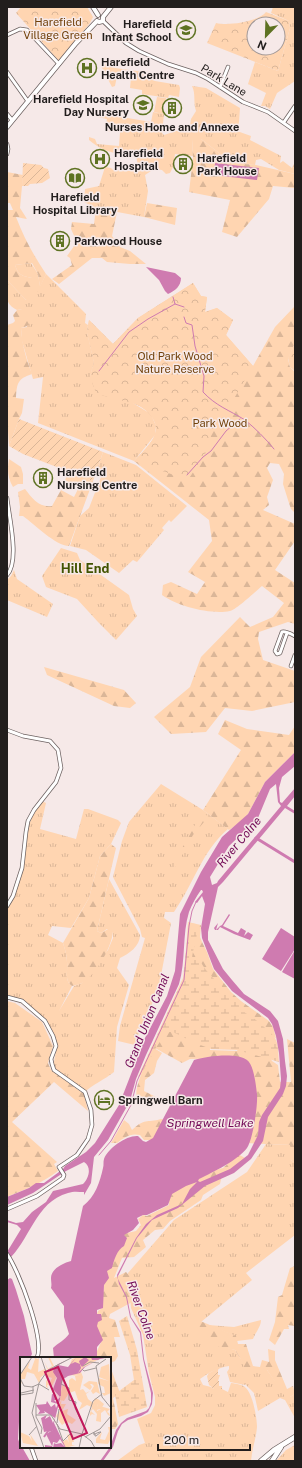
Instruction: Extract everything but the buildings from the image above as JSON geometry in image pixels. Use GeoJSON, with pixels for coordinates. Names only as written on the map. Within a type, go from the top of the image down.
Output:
{"type":"FeatureCollection","features":[{"type":"Feature","properties":{"kind":"main road"},"geometry":{"type":"LineString","coordinates":[[261,1461],[274,1450],[295,1437]]}},
{"type":"Feature","properties":{"kind":"main road"},"geometry":{"type":"LineString","coordinates":[[273,1461],[281,1447]]}},
{"type":"Feature","properties":{"kind":"street"},"geometry":{"type":"LineString","coordinates":[[93,7],[101,18]]}},
{"type":"Feature","properties":{"kind":"street"},"geometry":{"type":"LineString","coordinates":[[7,127],[27,100],[97,21],[96,18],[101,18],[111,7]]}},
{"type":"Feature","properties":{"kind":"street","name":"Park Lane"},"geometry":{"type":"LineString","coordinates":[[101,18],[126,43],[138,51],[168,64],[196,73],[243,102],[268,112],[295,131]]}},
{"type":"Feature","properties":{"kind":"street"},"geometry":{"type":"LineString","coordinates":[[7,35],[20,29],[27,30],[59,64]]}},
{"type":"Feature","properties":{"kind":"street"},"geometry":{"type":"LineString","coordinates":[[220,87],[228,67]]}},
{"type":"Feature","properties":{"kind":"street"},"geometry":{"type":"LineString","coordinates":[[7,72],[27,100]]}},
{"type":"Feature","properties":{"kind":"street"},"geometry":{"type":"LineString","coordinates":[[284,122],[295,106]]}},
{"type":"Feature","properties":{"kind":"street"},"geometry":{"type":"LineString","coordinates":[[7,114],[12,120]]}},
{"type":"Feature","properties":{"kind":"street"},"geometry":{"type":"LineString","coordinates":[[7,144],[7,154]]}},
{"type":"Feature","properties":{"kind":"street"},"geometry":{"type":"LineString","coordinates":[[7,498],[13,536],[13,561],[11,569],[7,575]]}},
{"type":"Feature","properties":{"kind":"street"},"geometry":{"type":"LineString","coordinates":[[286,632],[280,653],[277,654],[275,651],[282,632],[286,632],[295,636]]}},
{"type":"Feature","properties":{"kind":"street"},"geometry":{"type":"LineString","coordinates":[[291,666],[295,655]]}},
{"type":"Feature","properties":{"kind":"street"},"geometry":{"type":"LineString","coordinates":[[7,730],[23,736],[50,741],[58,750],[61,768],[56,782],[34,810],[28,821],[22,868],[7,906]]}},
{"type":"Feature","properties":{"kind":"street"},"geometry":{"type":"LineString","coordinates":[[7,997],[22,1001],[45,1021],[53,1036],[56,1046],[52,1059],[54,1070],[85,1092],[91,1110],[92,1125],[88,1139],[77,1155],[60,1166],[60,1169],[64,1175],[62,1179],[37,1196],[7,1209]]}},
{"type":"Feature","properties":{"kind":"street"},"geometry":{"type":"LineString","coordinates":[[7,1254],[23,1286],[40,1348],[37,1357]]}},
{"type":"Feature","properties":{"kind":"street"},"geometry":{"type":"LineString","coordinates":[[31,1448],[36,1461]]}},
{"type":"Feature","properties":{"kind":"green space","name":"Harefield Village Green"},"geometry":{"type":"Polygon","coordinates":[[[21,7],[87,7],[93,17],[90,23],[59,61],[16,13],[21,7]]]}},
{"type":"Feature","properties":{"kind":"green space"},"geometry":{"type":"Polygon","coordinates":[[[273,7],[295,7],[295,81],[277,93],[270,109],[265,106],[261,106],[266,93],[248,84],[255,62],[278,71],[282,56],[286,56],[286,42],[290,28],[289,21],[286,20],[286,16],[278,16],[271,13],[273,7]]]}},
{"type":"Feature","properties":{"kind":"green space"},"geometry":{"type":"Polygon","coordinates":[[[266,12],[276,16],[260,16],[266,12]]]}},
{"type":"Feature","properties":{"kind":"green space"},"geometry":{"type":"Polygon","coordinates":[[[286,20],[289,21],[290,28],[286,42],[286,20]]]}},
{"type":"Feature","properties":{"kind":"green space"},"geometry":{"type":"Polygon","coordinates":[[[246,22],[246,56],[282,56],[278,71],[207,43],[216,23],[228,24],[246,22]]]}},
{"type":"Feature","properties":{"kind":"green space"},"geometry":{"type":"Polygon","coordinates":[[[105,63],[115,68],[144,72],[155,81],[179,85],[179,97],[169,95],[168,98],[142,94],[142,90],[130,88],[131,78],[117,76],[115,86],[112,87],[101,66],[105,63]]]}},
{"type":"Feature","properties":{"kind":"green space"},"geometry":{"type":"Polygon","coordinates":[[[192,86],[206,88],[240,108],[237,131],[251,136],[250,140],[281,156],[280,163],[283,161],[292,168],[294,164],[295,174],[279,170],[261,159],[256,160],[255,165],[232,163],[201,139],[192,139],[193,156],[175,154],[173,167],[170,173],[166,174],[162,170],[154,169],[145,175],[148,191],[144,217],[96,208],[84,202],[85,189],[99,186],[105,167],[113,170],[131,171],[138,165],[135,152],[122,154],[110,152],[89,140],[89,137],[95,139],[97,144],[119,146],[120,132],[105,131],[107,119],[97,117],[116,113],[116,116],[151,122],[153,112],[164,114],[162,133],[164,135],[176,131],[189,132],[191,119],[196,111],[192,86]]]}},
{"type":"Feature","properties":{"kind":"green space"},"geometry":{"type":"Polygon","coordinates":[[[157,97],[166,98],[164,114],[154,112],[157,97]]]}},
{"type":"Feature","properties":{"kind":"green space"},"geometry":{"type":"Polygon","coordinates":[[[192,139],[201,139],[232,163],[256,165],[295,174],[295,188],[273,186],[269,199],[237,237],[222,232],[230,200],[189,192],[193,158],[192,139]]]}},
{"type":"Feature","properties":{"kind":"green space"},"geometry":{"type":"Polygon","coordinates":[[[23,163],[41,165],[48,169],[50,178],[42,183],[22,186],[23,163]]]}},
{"type":"Feature","properties":{"kind":"green space"},"geometry":{"type":"Polygon","coordinates":[[[7,172],[23,175],[20,208],[27,219],[16,217],[22,232],[46,274],[40,287],[38,274],[32,263],[15,265],[21,274],[32,278],[38,291],[26,300],[7,280],[7,210],[13,210],[10,203],[7,203],[7,172]]]}},
{"type":"Feature","properties":{"kind":"green space"},"geometry":{"type":"Polygon","coordinates":[[[147,203],[177,208],[175,225],[144,217],[147,203]]]}},
{"type":"Feature","properties":{"kind":"green space"},"geometry":{"type":"Polygon","coordinates":[[[96,208],[117,212],[112,236],[120,247],[130,251],[146,264],[107,262],[102,258],[92,258],[59,284],[52,279],[72,265],[70,258],[67,256],[77,242],[71,229],[72,222],[94,224],[96,208]]]}},
{"type":"Feature","properties":{"kind":"green space"},"geometry":{"type":"Polygon","coordinates":[[[31,263],[38,274],[40,286],[46,274],[86,314],[85,323],[88,325],[87,332],[94,362],[90,377],[151,414],[156,426],[155,435],[134,461],[38,423],[43,377],[33,379],[22,341],[21,328],[27,327],[22,309],[17,310],[10,304],[6,293],[7,280],[26,300],[32,278],[21,274],[15,265],[31,263]]]}},
{"type":"Feature","properties":{"kind":"green space","name":"Park Wood"},"geometry":{"type":"Polygon","coordinates":[[[193,283],[201,296],[207,297],[205,312],[217,308],[233,320],[226,335],[253,366],[275,327],[295,307],[295,343],[288,359],[290,367],[295,372],[295,513],[291,509],[288,500],[283,484],[284,474],[279,464],[270,463],[267,468],[273,480],[267,497],[269,505],[263,510],[295,524],[295,541],[275,570],[295,583],[295,624],[288,622],[259,632],[258,639],[263,660],[295,671],[295,702],[252,711],[225,708],[206,732],[171,734],[154,717],[190,687],[201,657],[240,617],[250,627],[273,617],[284,603],[262,586],[233,610],[222,612],[194,609],[176,603],[162,595],[163,585],[171,582],[197,594],[205,582],[188,572],[212,541],[209,520],[134,461],[154,437],[156,424],[151,416],[135,404],[96,393],[90,377],[94,362],[87,332],[89,320],[113,344],[138,318],[193,283]]]}},
{"type":"Feature","properties":{"kind":"green space","name":"Old Park Wood Nature Reserve"},"geometry":{"type":"Polygon","coordinates":[[[193,283],[201,296],[207,297],[205,312],[217,308],[233,320],[226,335],[253,366],[222,420],[212,431],[207,451],[188,480],[134,461],[152,441],[155,434],[156,424],[151,416],[139,406],[96,393],[90,377],[94,362],[87,332],[89,320],[113,344],[138,318],[193,283]]]}},
{"type":"Feature","properties":{"kind":"green space"},"geometry":{"type":"Polygon","coordinates":[[[28,309],[32,315],[32,321],[25,327],[21,328],[22,340],[32,374],[21,380],[17,388],[16,398],[24,399],[22,413],[9,446],[7,431],[7,325],[15,321],[13,315],[17,310],[28,309]]]}},
{"type":"Feature","properties":{"kind":"green space"},"geometry":{"type":"Polygon","coordinates":[[[295,343],[295,371],[290,367],[288,358],[295,343]]]}},
{"type":"Feature","properties":{"kind":"green space"},"geometry":{"type":"Polygon","coordinates":[[[19,419],[103,452],[93,481],[23,454],[9,446],[19,419]]]}},
{"type":"Feature","properties":{"kind":"green space"},"geometry":{"type":"Polygon","coordinates":[[[103,452],[136,465],[187,506],[171,522],[169,520],[162,528],[164,530],[137,562],[133,560],[119,573],[86,550],[70,546],[80,516],[89,508],[101,477],[96,473],[103,452]]]}},
{"type":"Feature","properties":{"kind":"green space"},"geometry":{"type":"Polygon","coordinates":[[[9,459],[21,467],[23,484],[18,484],[13,487],[8,474],[9,459]]]}},
{"type":"Feature","properties":{"kind":"green space"},"geometry":{"type":"Polygon","coordinates":[[[69,472],[93,481],[69,546],[58,542],[45,534],[23,516],[19,516],[20,507],[18,492],[25,489],[33,499],[40,504],[52,506],[61,490],[74,497],[79,487],[65,480],[69,472]]]}},
{"type":"Feature","properties":{"kind":"green space"},"geometry":{"type":"Polygon","coordinates":[[[61,548],[77,553],[80,560],[129,595],[133,609],[137,616],[116,640],[77,599],[46,587],[42,576],[61,548]]]}},
{"type":"Feature","properties":{"kind":"green space"},"geometry":{"type":"Polygon","coordinates":[[[14,570],[17,579],[53,604],[47,617],[7,600],[7,580],[14,570]]]}},
{"type":"Feature","properties":{"kind":"green space"},"geometry":{"type":"Polygon","coordinates":[[[44,667],[124,690],[136,703],[130,708],[114,706],[47,675],[44,667]]]}},
{"type":"Feature","properties":{"kind":"green space"},"geometry":{"type":"Polygon","coordinates":[[[225,720],[247,729],[289,735],[295,726],[295,752],[265,782],[248,814],[242,821],[229,830],[203,810],[241,750],[218,734],[225,720]]]}},
{"type":"Feature","properties":{"kind":"green space"},"geometry":{"type":"Polygon","coordinates":[[[161,784],[203,810],[228,829],[211,847],[174,912],[165,912],[164,918],[171,923],[158,991],[141,1027],[135,1045],[118,1041],[120,1026],[145,938],[142,937],[140,929],[113,877],[122,841],[129,822],[161,784]]]}},
{"type":"Feature","properties":{"kind":"green space"},"geometry":{"type":"Polygon","coordinates":[[[42,801],[46,803],[40,829],[76,839],[84,809],[88,809],[118,820],[121,823],[111,844],[100,856],[89,898],[71,928],[52,926],[48,935],[63,943],[67,957],[67,978],[72,986],[59,1011],[74,986],[82,983],[108,950],[113,938],[113,932],[107,929],[101,933],[97,931],[109,879],[140,935],[140,939],[136,946],[120,958],[117,968],[129,985],[117,1027],[114,1072],[84,1093],[54,1071],[57,1046],[43,1020],[29,1008],[7,998],[7,906],[21,873],[29,825],[34,812],[42,801]]]}},
{"type":"Feature","properties":{"kind":"green space"},"geometry":{"type":"Polygon","coordinates":[[[204,813],[218,825],[204,822],[193,835],[175,868],[173,869],[190,833],[204,813]]]}},
{"type":"Feature","properties":{"kind":"green space"},"geometry":{"type":"Polygon","coordinates":[[[111,844],[116,848],[97,931],[101,933],[110,928],[113,931],[112,937],[107,952],[99,966],[84,982],[72,986],[67,978],[67,957],[63,943],[89,898],[100,856],[111,844]]]}},
{"type":"Feature","properties":{"kind":"green space"},"geometry":{"type":"Polygon","coordinates":[[[188,922],[201,925],[200,937],[213,969],[231,992],[269,1021],[273,1027],[276,1038],[185,964],[188,922]]]}},
{"type":"Feature","properties":{"kind":"green space"},"geometry":{"type":"Polygon","coordinates":[[[189,923],[196,924],[197,930],[192,959],[200,961],[212,977],[237,1002],[241,1009],[274,1036],[277,1044],[279,1062],[237,1050],[211,1049],[173,1032],[166,1032],[141,1075],[138,1077],[183,978],[189,923]]]}},
{"type":"Feature","properties":{"kind":"green space"},"geometry":{"type":"Polygon","coordinates":[[[7,1001],[15,1003],[42,1022],[53,1046],[48,1063],[51,1070],[84,1094],[88,1111],[54,1082],[12,1122],[57,1162],[54,1164],[58,1171],[40,1182],[7,1197],[7,1001]]]}},
{"type":"Feature","properties":{"kind":"green space"},"geometry":{"type":"Polygon","coordinates":[[[166,1026],[209,1030],[210,1050],[237,1051],[243,1042],[268,1054],[272,1061],[278,1065],[280,1082],[291,1082],[287,1039],[295,1043],[295,1163],[291,1160],[291,1145],[245,1143],[242,1058],[190,1059],[182,1063],[155,1048],[166,1026]]]}},
{"type":"Feature","properties":{"kind":"green space"},"geometry":{"type":"Polygon","coordinates":[[[154,1048],[162,1053],[157,1061],[154,1073],[145,1080],[144,1091],[158,1098],[158,1102],[150,1102],[137,1098],[136,1093],[139,1080],[154,1048]]]}},
{"type":"Feature","properties":{"kind":"green space"},"geometry":{"type":"Polygon","coordinates":[[[161,1119],[166,1120],[154,1140],[144,1140],[140,1135],[130,1135],[117,1143],[111,1143],[124,1120],[129,1124],[132,1130],[143,1122],[161,1119]]]}},
{"type":"Feature","properties":{"kind":"green space"},"geometry":{"type":"Polygon","coordinates":[[[266,1144],[291,1145],[291,1160],[295,1163],[295,1235],[246,1273],[252,1280],[201,1322],[228,1348],[235,1350],[248,1366],[255,1369],[267,1370],[290,1397],[295,1394],[295,1418],[285,1400],[280,1398],[258,1411],[254,1393],[245,1384],[230,1382],[227,1372],[229,1366],[207,1374],[200,1379],[203,1385],[214,1389],[222,1389],[228,1392],[231,1383],[239,1384],[248,1391],[254,1407],[257,1427],[251,1461],[117,1461],[139,1445],[145,1443],[137,1419],[151,1413],[155,1405],[155,1397],[149,1373],[143,1335],[131,1308],[128,1273],[174,1220],[247,1172],[266,1144]]]}},
{"type":"Feature","properties":{"kind":"green space"},"geometry":{"type":"Polygon","coordinates":[[[238,1154],[245,1158],[233,1169],[222,1175],[220,1184],[203,1195],[201,1200],[170,1221],[163,1229],[155,1230],[143,1240],[146,1247],[134,1257],[122,1258],[114,1278],[126,1272],[136,1282],[141,1291],[134,1301],[110,1314],[109,1318],[115,1320],[120,1337],[114,1337],[118,1356],[115,1361],[111,1363],[111,1357],[94,1357],[102,1340],[96,1326],[100,1315],[97,1314],[98,1311],[102,1308],[106,1270],[113,1259],[123,1234],[136,1231],[141,1225],[138,1219],[143,1215],[147,1216],[169,1205],[169,1195],[203,1173],[223,1168],[238,1154]]]}},
{"type":"Feature","properties":{"kind":"green space"},"geometry":{"type":"Polygon","coordinates":[[[295,1266],[295,1326],[288,1325],[289,1329],[284,1329],[275,1345],[269,1340],[275,1322],[278,1297],[282,1295],[290,1268],[295,1266]]]}},
{"type":"Feature","properties":{"kind":"green space"},"geometry":{"type":"Polygon","coordinates":[[[127,1316],[137,1350],[147,1407],[119,1417],[115,1394],[134,1380],[130,1355],[119,1321],[127,1316]]]}},
{"type":"Feature","properties":{"kind":"green space"},"geometry":{"type":"Polygon","coordinates":[[[198,1320],[236,1336],[238,1344],[246,1344],[253,1366],[260,1367],[262,1360],[269,1362],[268,1349],[275,1351],[275,1360],[287,1389],[293,1386],[295,1394],[286,1398],[267,1370],[254,1370],[244,1373],[243,1363],[235,1350],[215,1346],[189,1325],[198,1320]]]}},
{"type":"Feature","properties":{"kind":"green space"},"geometry":{"type":"Polygon","coordinates":[[[261,1320],[253,1339],[237,1341],[235,1336],[208,1325],[234,1327],[261,1320]]]}},
{"type":"Feature","properties":{"kind":"green space"},"geometry":{"type":"Polygon","coordinates":[[[220,1367],[218,1370],[218,1375],[220,1375],[218,1381],[219,1386],[222,1386],[222,1389],[214,1389],[209,1385],[207,1376],[209,1373],[220,1367]]]}},
{"type":"Feature","properties":{"kind":"green space"},"geometry":{"type":"Polygon","coordinates":[[[111,1369],[120,1393],[113,1398],[118,1424],[115,1429],[111,1429],[111,1369]]]}},
{"type":"Feature","properties":{"kind":"green space"},"geometry":{"type":"Polygon","coordinates":[[[295,1445],[295,1461],[276,1461],[286,1450],[295,1445]]]}},
{"type":"Feature","properties":{"kind":"water"},"geometry":{"type":"Polygon","coordinates":[[[215,163],[259,168],[257,180],[214,175],[215,163]]]}},
{"type":"Feature","properties":{"kind":"water"},"geometry":{"type":"Polygon","coordinates":[[[146,267],[175,273],[181,278],[179,286],[168,294],[159,280],[146,267]]]}},
{"type":"Feature","properties":{"kind":"water","name":"Springwell Lake"},"geometry":{"type":"Polygon","coordinates":[[[295,752],[295,766],[282,777],[279,788],[280,802],[282,803],[295,788],[295,796],[287,806],[295,811],[295,814],[285,808],[218,887],[208,932],[208,940],[223,969],[244,994],[270,1011],[278,1021],[283,1039],[287,1076],[286,1086],[283,1094],[268,1117],[263,1141],[251,1159],[234,1173],[205,1186],[178,1208],[152,1220],[137,1238],[118,1276],[127,1297],[131,1317],[141,1332],[144,1359],[153,1393],[152,1404],[148,1412],[122,1424],[113,1447],[103,1461],[100,1461],[109,1448],[111,1448],[116,1430],[121,1423],[127,1418],[146,1411],[151,1402],[151,1393],[143,1359],[140,1333],[130,1317],[126,1297],[119,1284],[117,1275],[136,1238],[146,1224],[157,1215],[182,1204],[190,1189],[197,1182],[172,1194],[168,1205],[137,1218],[139,1223],[133,1230],[124,1235],[127,1238],[124,1246],[118,1253],[112,1268],[107,1271],[109,1278],[104,1285],[103,1308],[97,1310],[97,1314],[101,1314],[102,1320],[98,1322],[97,1326],[103,1340],[97,1347],[97,1357],[54,1357],[53,1348],[69,1334],[64,1317],[64,1306],[51,1288],[51,1278],[55,1269],[64,1263],[71,1261],[83,1206],[91,1198],[99,1184],[104,1159],[109,1151],[123,1140],[138,1136],[146,1142],[153,1138],[194,1060],[206,1057],[229,1055],[247,1060],[251,1066],[254,1076],[257,1094],[255,1122],[247,1148],[231,1162],[199,1179],[198,1181],[200,1182],[230,1169],[248,1155],[258,1135],[259,1122],[262,1115],[280,1088],[281,1079],[279,1053],[272,1024],[268,1018],[232,991],[214,969],[202,938],[201,928],[205,904],[202,896],[197,903],[195,902],[203,892],[202,890],[193,903],[187,920],[183,966],[179,984],[146,1055],[136,1079],[130,1101],[108,1140],[94,1157],[91,1183],[84,1195],[84,1192],[70,1192],[57,1198],[48,1205],[40,1213],[15,1253],[7,1261],[7,1252],[21,1229],[17,1225],[7,1222],[7,1220],[16,1223],[23,1222],[32,1212],[46,1202],[53,1191],[83,1184],[89,1173],[88,1167],[84,1162],[66,1171],[33,1193],[7,1205],[7,1197],[29,1188],[36,1183],[44,1183],[65,1166],[86,1152],[95,1143],[119,1105],[145,1038],[167,996],[175,971],[180,914],[201,872],[222,837],[248,814],[265,782],[295,752]],[[276,784],[270,789],[258,818],[229,846],[210,877],[212,885],[217,883],[281,806],[278,802],[276,784]]]}},
{"type":"Feature","properties":{"kind":"water"},"geometry":{"type":"Polygon","coordinates":[[[229,914],[230,915],[223,926],[238,933],[241,928],[246,931],[244,936],[248,932],[253,935],[250,940],[220,927],[216,930],[222,925],[229,914]]]}},
{"type":"Feature","properties":{"kind":"water"},"geometry":{"type":"Polygon","coordinates":[[[281,928],[295,937],[295,949],[281,971],[262,959],[281,928]]]}},
{"type":"Feature","properties":{"kind":"water"},"geometry":{"type":"Polygon","coordinates":[[[295,950],[295,979],[282,972],[295,950]]]}},
{"type":"Feature","properties":{"kind":"water"},"geometry":{"type":"Polygon","coordinates":[[[10,1278],[12,1279],[16,1290],[24,1316],[32,1354],[30,1357],[20,1357],[18,1439],[20,1448],[23,1448],[30,1461],[7,1461],[7,1280],[10,1278]]]}},
{"type":"Feature","properties":{"kind":"waterway"},"geometry":{"type":"LineString","coordinates":[[173,297],[175,304],[184,307]]}},
{"type":"Feature","properties":{"kind":"waterway"},"geometry":{"type":"LineString","coordinates":[[99,371],[129,332],[148,319],[175,304]]}},
{"type":"Feature","properties":{"kind":"waterway"},"geometry":{"type":"LineString","coordinates":[[184,317],[186,323],[192,325],[195,346],[204,376],[203,392],[218,404],[245,420],[274,449]]}},
{"type":"Feature","properties":{"kind":"waterway"},"geometry":{"type":"LineString","coordinates":[[187,475],[203,457],[211,451],[226,431],[240,419]]}},
{"type":"Feature","properties":{"kind":"waterway","name":"River Colne"},"geometry":{"type":"LineString","coordinates":[[256,838],[295,862]]}},
{"type":"Feature","properties":{"kind":"waterway"},"geometry":{"type":"LineString","coordinates":[[99,1155],[111,1141],[131,1105],[137,1081],[184,980],[189,926],[192,911],[196,902]]}},
{"type":"Feature","properties":{"kind":"place","name":"Harefield Infant School"},"geometry":{"type":"Point","coordinates":[186,30]}},
{"type":"Feature","properties":{"kind":"place","name":"Harefield Health Centre"},"geometry":{"type":"Point","coordinates":[87,68]}},
{"type":"Feature","properties":{"kind":"place","name":"Harefield Hospital Day Nursery"},"geometry":{"type":"Point","coordinates":[143,105]}},
{"type":"Feature","properties":{"kind":"place","name":"Nurses Home and Annexe"},"geometry":{"type":"Point","coordinates":[172,108]}},
{"type":"Feature","properties":{"kind":"place","name":"Harefield Hospital"},"geometry":{"type":"Point","coordinates":[100,159]}},
{"type":"Feature","properties":{"kind":"place","name":"Harefield Park House"},"geometry":{"type":"Point","coordinates":[183,164]}},
{"type":"Feature","properties":{"kind":"place","name":"Harefield Hospital Library"},"geometry":{"type":"Point","coordinates":[75,178]}},
{"type":"Feature","properties":{"kind":"place","name":"Parkwood House"},"geometry":{"type":"Point","coordinates":[60,241]}},
{"type":"Feature","properties":{"kind":"place","name":"Harefield Nursing Centre"},"geometry":{"type":"Point","coordinates":[43,478]}},
{"type":"Feature","properties":{"kind":"place","name":"Springwell Barn"},"geometry":{"type":"Point","coordinates":[104,1100]}},
{"type":"Feature","properties":{"kind":"district","name":"Hill End"},"geometry":{"type":"Point","coordinates":[85,568]}},
{"type":"Feature","properties":{"kind":"water label","name":"Grand Union Canal"},"geometry":{"type":"Point","coordinates":[147,1021]}}]}
